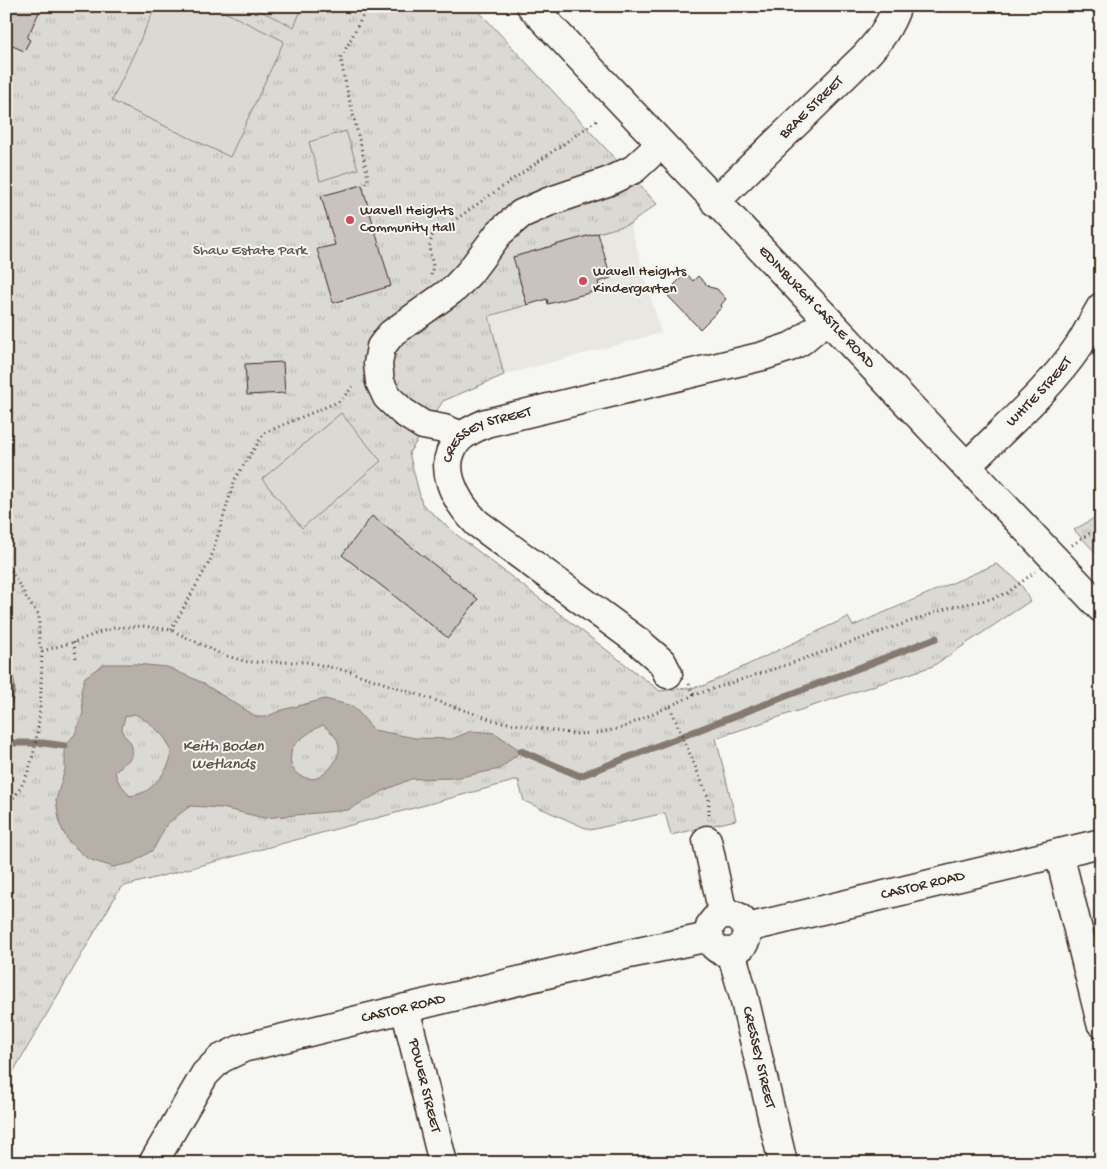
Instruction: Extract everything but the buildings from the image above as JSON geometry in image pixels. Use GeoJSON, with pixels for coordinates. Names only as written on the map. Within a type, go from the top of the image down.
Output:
{"type":"FeatureCollection","features":[{"type":"Feature","properties":{"kind":"street","name":"EDINBURGH CASTLE ROAD"},"geometry":{"type":"LineString","coordinates":[[531,6],[1101,608]]}},
{"type":"Feature","properties":{"kind":"street","name":"BRAE STREET"},"geometry":{"type":"LineString","coordinates":[[715,202],[815,106],[881,39],[891,23],[897,6]]}},
{"type":"Feature","properties":{"kind":"street"},"geometry":{"type":"LineString","coordinates":[[462,436],[423,425],[403,412],[387,397],[380,382],[378,364],[381,347],[391,334],[455,288],[469,273],[499,233],[522,214],[548,202],[607,182],[634,169],[660,144]]}},
{"type":"Feature","properties":{"kind":"street","name":"WHITE STREET"},"geometry":{"type":"LineString","coordinates":[[966,467],[1060,371],[1079,346],[1101,307]]}},
{"type":"Feature","properties":{"kind":"street","name":"CRESSEY STREET"},"geometry":{"type":"LineString","coordinates":[[668,674],[662,662],[640,642],[477,524],[457,499],[452,486],[449,456],[462,436],[486,423],[763,356],[790,347],[827,319]]}},
{"type":"Feature","properties":{"kind":"street"},"geometry":{"type":"LineString","coordinates":[[707,840],[723,914]]}},
{"type":"Feature","properties":{"kind":"street","name":"CASTOR ROAD"},"geometry":{"type":"LineString","coordinates":[[746,928],[1101,843]]}},
{"type":"Feature","properties":{"kind":"street"},"geometry":{"type":"LineString","coordinates":[[1059,852],[1101,1023]]}},
{"type":"Feature","properties":{"kind":"street"},"geometry":{"type":"LineString","coordinates":[[723,914],[735,915],[740,918],[746,928],[745,941],[742,946],[731,952],[725,952],[715,947],[709,937],[710,925],[713,920],[723,914]]}},
{"type":"Feature","properties":{"kind":"street","name":"CASTOR ROAD"},"geometry":{"type":"LineString","coordinates":[[154,1163],[205,1074],[220,1059],[243,1048],[629,954],[709,937]]}},
{"type":"Feature","properties":{"kind":"street","name":"CRESSEY STREET"},"geometry":{"type":"LineString","coordinates":[[731,952],[743,993],[783,1163]]}},
{"type":"Feature","properties":{"kind":"street","name":"POWER STREET"},"geometry":{"type":"LineString","coordinates":[[405,1008],[443,1163]]}},
{"type":"Feature","properties":{"kind":"path"},"geometry":{"type":"LineString","coordinates":[[363,188],[368,180],[368,172],[344,77],[342,58],[368,6]]}},
{"type":"Feature","properties":{"kind":"path"},"geometry":{"type":"LineString","coordinates":[[436,302],[430,284],[433,266],[428,248],[432,236],[599,119]]}},
{"type":"Feature","properties":{"kind":"path"},"geometry":{"type":"LineString","coordinates":[[171,630],[210,561],[235,479],[264,433],[340,401],[362,376],[378,364]]}},
{"type":"Feature","properties":{"kind":"path"},"geometry":{"type":"LineString","coordinates":[[1068,547],[1089,534],[1101,531]]}},
{"type":"Feature","properties":{"kind":"path"},"geometry":{"type":"LineString","coordinates":[[6,562],[31,605],[39,615],[38,642],[42,651],[40,721],[29,768],[23,785],[15,798],[6,804]]}},
{"type":"Feature","properties":{"kind":"path"},"geometry":{"type":"LineString","coordinates":[[42,651],[112,628],[143,626],[171,630],[223,655],[248,662],[308,662],[350,672],[496,721],[574,734],[597,733],[622,728],[694,695],[951,607],[991,600],[1007,593],[1040,569]]}},
{"type":"Feature","properties":{"kind":"path"},"geometry":{"type":"LineString","coordinates":[[74,642],[76,658]]}},
{"type":"Feature","properties":{"kind":"path"},"geometry":{"type":"LineString","coordinates":[[670,707],[709,799],[710,811],[707,840]]}},
{"type":"Feature","properties":{"kind":"shaded area","name":"Wavell Heights Kindergarten"},"geometry":{"type":"Polygon","coordinates":[[[630,224],[661,333],[504,375],[489,316],[527,305],[513,257],[630,224]]]}},
{"type":"Feature","properties":{"kind":"green space","name":"Shaw Estate Park"},"geometry":{"type":"Polygon","coordinates":[[[6,6],[474,6],[657,204],[630,224],[514,257],[527,305],[489,316],[504,375],[443,401],[409,453],[422,504],[457,535],[660,691],[703,686],[848,617],[853,626],[996,564],[1016,580],[1024,589],[1030,601],[933,666],[716,738],[736,820],[671,835],[665,813],[590,830],[524,801],[518,780],[121,887],[6,1084],[6,6]]]}},
{"type":"Feature","properties":{"kind":"green space"},"geometry":{"type":"Polygon","coordinates":[[[156,6],[212,6],[284,41],[230,157],[112,101],[156,6]]]}},
{"type":"Feature","properties":{"kind":"green space"},"geometry":{"type":"Polygon","coordinates":[[[250,6],[303,6],[294,27],[250,6]]]}},
{"type":"Feature","properties":{"kind":"green space"},"geometry":{"type":"Polygon","coordinates":[[[346,131],[358,169],[320,181],[309,142],[346,131]]]}},
{"type":"Feature","properties":{"kind":"green space"},"geometry":{"type":"Polygon","coordinates":[[[341,413],[381,461],[302,528],[262,479],[341,413]]]}},
{"type":"Feature","properties":{"kind":"green space"},"geometry":{"type":"Polygon","coordinates":[[[1101,514],[1101,558],[1074,530],[1101,514]]]}},
{"type":"Feature","properties":{"kind":"water","name":"Keith Boden Wetlands"},"geometry":{"type":"Polygon","coordinates":[[[104,664],[136,664],[167,667],[201,682],[257,717],[266,717],[282,710],[325,699],[353,706],[374,730],[415,738],[452,739],[471,731],[495,733],[521,751],[500,769],[455,778],[411,779],[385,790],[348,810],[264,818],[222,808],[190,806],[167,824],[153,850],[132,863],[113,867],[88,859],[68,841],[60,825],[56,800],[65,769],[65,746],[75,734],[83,713],[81,691],[85,677],[104,664]],[[134,714],[125,717],[122,728],[123,735],[131,744],[132,757],[115,772],[118,781],[130,796],[146,791],[156,782],[165,770],[171,753],[167,741],[162,735],[145,720],[134,714]],[[323,725],[306,735],[292,748],[292,768],[306,778],[319,777],[327,771],[339,752],[337,739],[323,725]]]}},
{"type":"Feature","properties":{"kind":"waterway"},"geometry":{"type":"LineString","coordinates":[[6,637],[12,691],[6,712]]}},
{"type":"Feature","properties":{"kind":"waterway"},"geometry":{"type":"LineString","coordinates":[[521,751],[580,776],[936,638]]}},
{"type":"Feature","properties":{"kind":"waterway"},"geometry":{"type":"LineString","coordinates":[[6,743],[43,743],[65,746]]}},
{"type":"Feature","properties":{"kind":"place","name":"Wavell Heights Community Hall"},"geometry":{"type":"Point","coordinates":[350,220]}},
{"type":"Feature","properties":{"kind":"place","name":"Wavell Heights Kindergarten"},"geometry":{"type":"Point","coordinates":[583,281]}}]}
